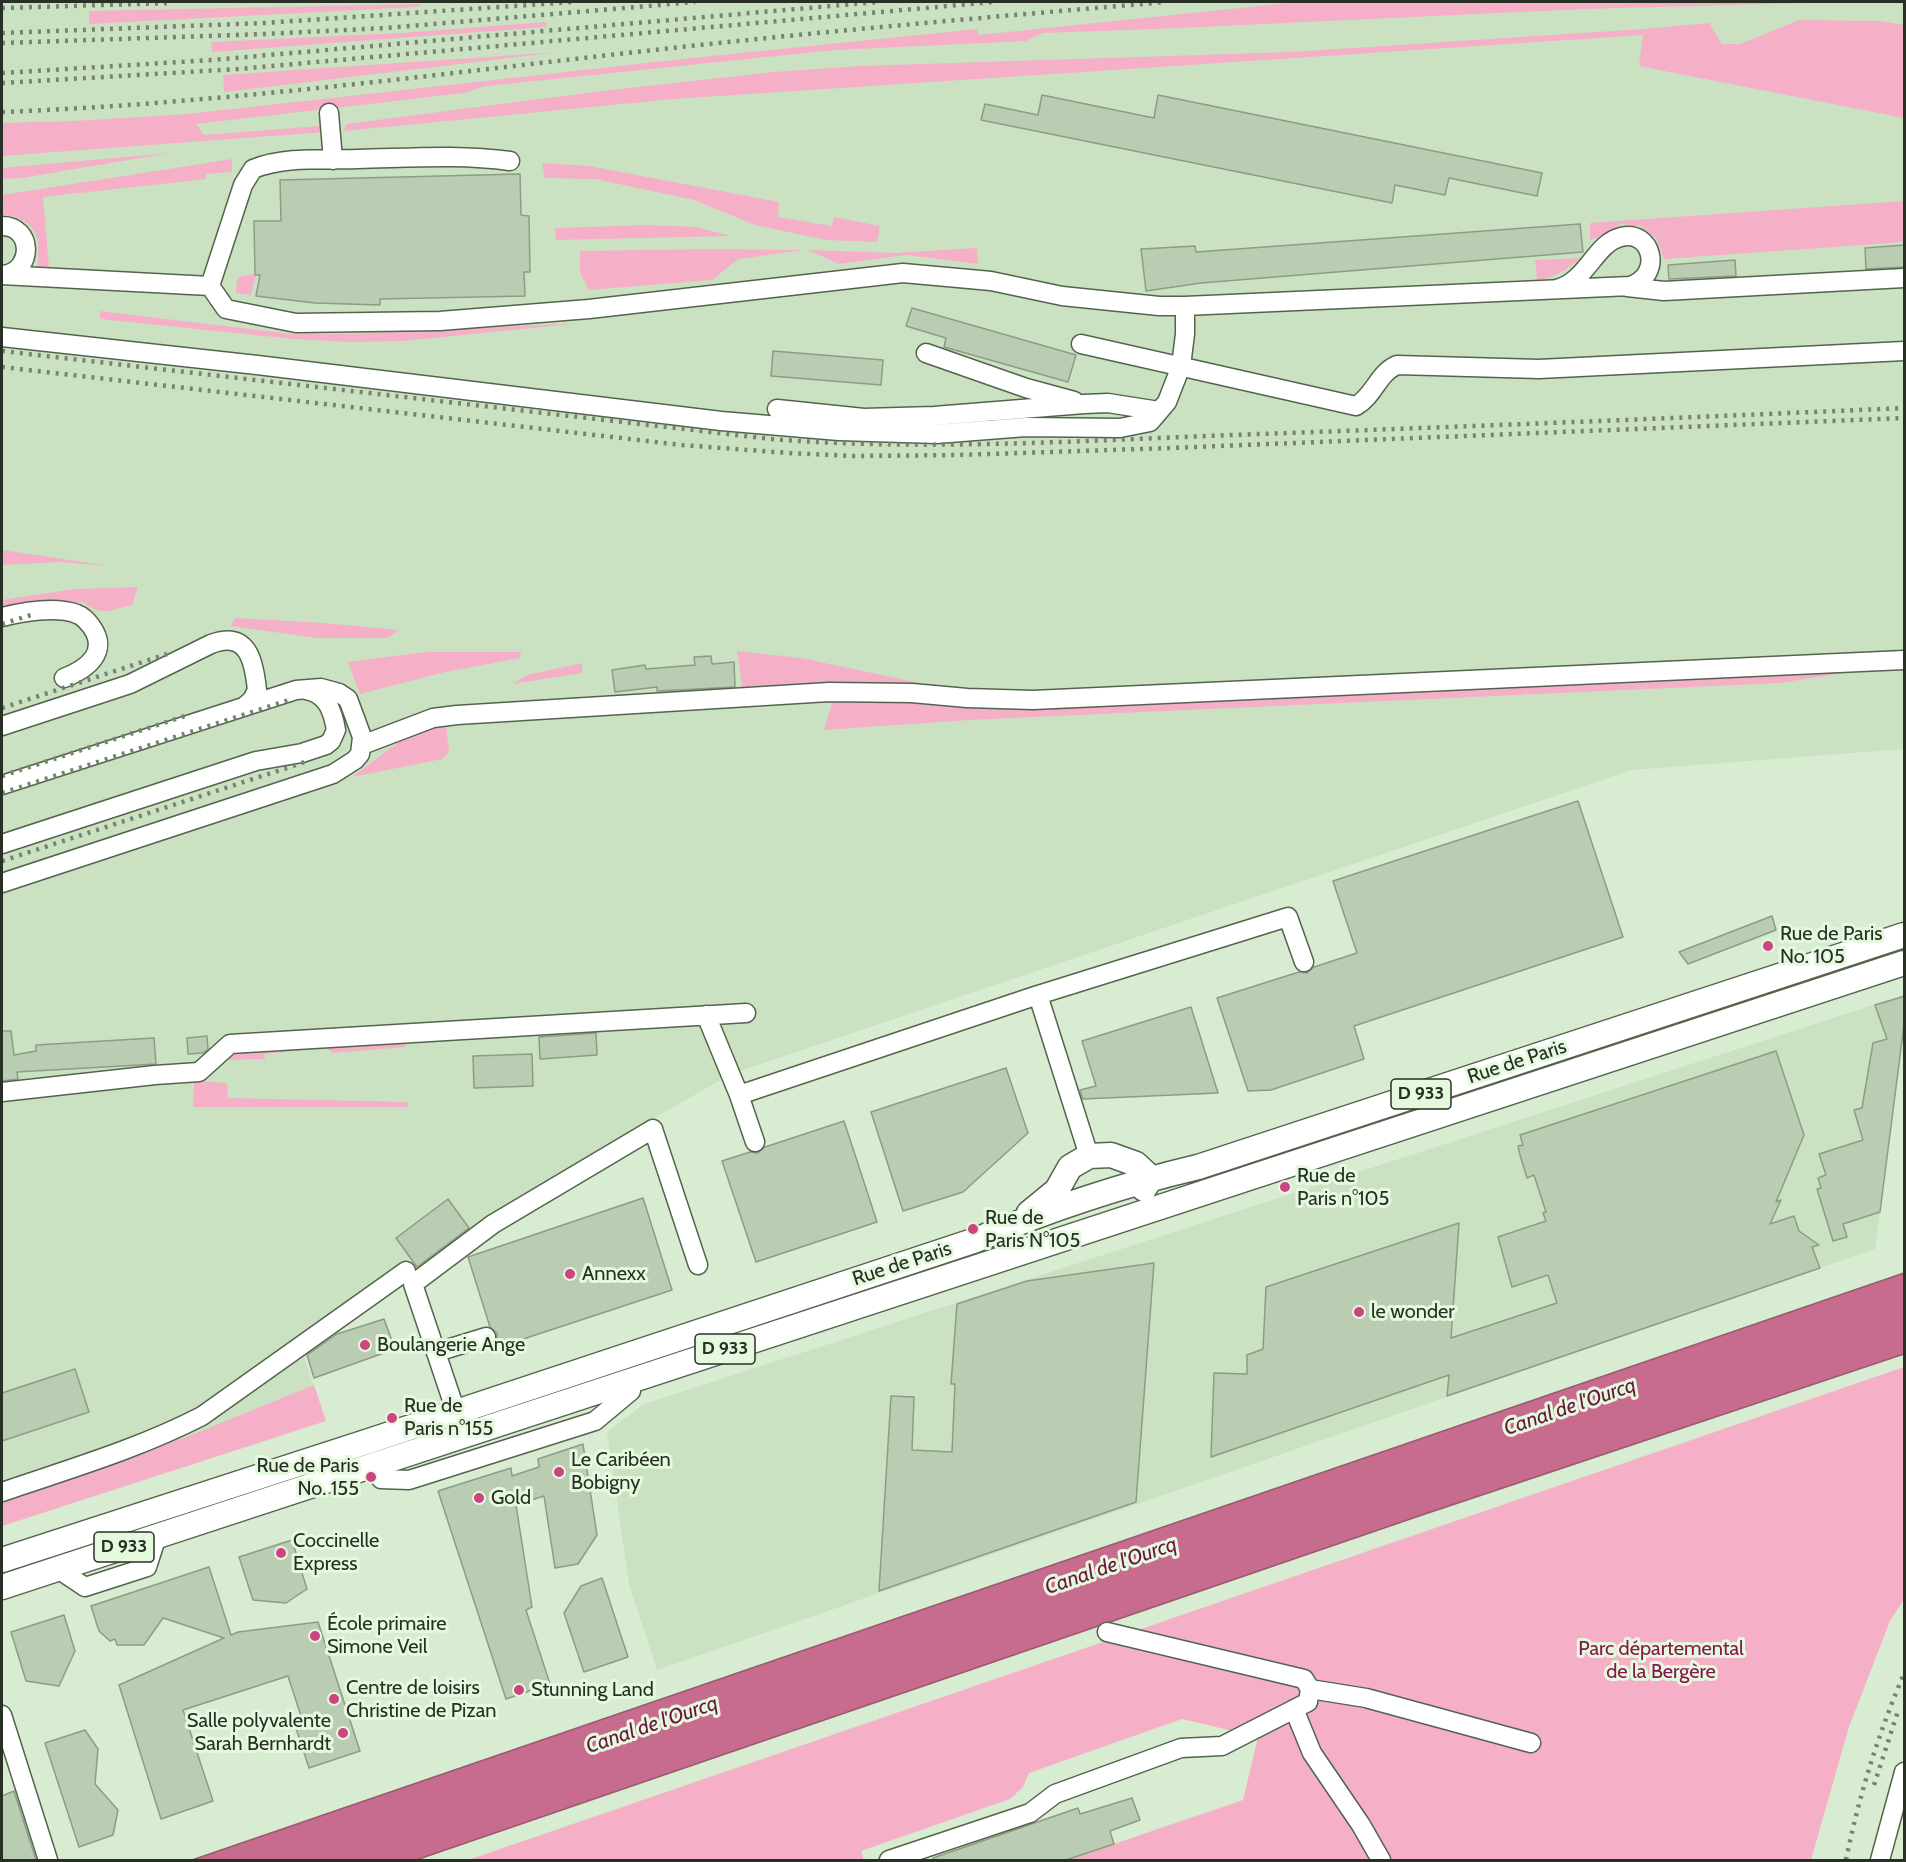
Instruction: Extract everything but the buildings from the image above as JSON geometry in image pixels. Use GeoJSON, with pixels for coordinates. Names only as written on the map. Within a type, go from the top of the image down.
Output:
{"type":"FeatureCollection","features":[{"type":"Feature","properties":{"kind":"main road","name":"Rue de Paris"},"geometry":{"type":"LineString","coordinates":[[2,1560],[976,1240],[1018,1222],[1151,1178],[1209,1163],[1905,936]]}},
{"type":"Feature","properties":{"kind":"main road","name":"Rue de Paris"},"geometry":{"type":"LineString","coordinates":[[2,1587],[1905,963]]}},
{"type":"Feature","properties":{"kind":"main road"},"geometry":{"type":"LineString","coordinates":[[1002,1258],[1053,1224],[1140,1195],[1151,1178],[1136,1164],[1111,1155],[1089,1156],[1070,1167],[1057,1190],[1018,1222]]}},
{"type":"Feature","properties":{"kind":"street"},"geometry":{"type":"LineString","coordinates":[[329,113],[333,160]]}},
{"type":"Feature","properties":{"kind":"street"},"geometry":{"type":"LineString","coordinates":[[210,286],[243,185],[253,169],[278,162],[333,160],[478,157],[510,161]]}},
{"type":"Feature","properties":{"kind":"street"},"geometry":{"type":"LineString","coordinates":[[2,226],[14,229],[21,234],[27,248],[23,264],[10,274],[2,275]]}},
{"type":"Feature","properties":{"kind":"street"},"geometry":{"type":"LineString","coordinates":[[210,286],[226,309],[296,322],[411,322],[509,316],[903,273],[991,281],[1062,296],[1159,306],[1185,306],[1623,286],[1638,284],[1649,272],[1651,257],[1644,243],[1629,236],[1612,240],[1573,282],[1556,289]]}},
{"type":"Feature","properties":{"kind":"street"},"geometry":{"type":"LineString","coordinates":[[2,275],[210,286]]}},
{"type":"Feature","properties":{"kind":"street"},"geometry":{"type":"LineString","coordinates":[[1623,286],[1664,291],[1905,278]]}},
{"type":"Feature","properties":{"kind":"street"},"geometry":{"type":"LineString","coordinates":[[2,337],[269,366],[721,421],[840,431],[936,434],[1026,427],[1120,428],[1150,422],[1167,402],[1181,366],[1185,334],[1185,306]]}},
{"type":"Feature","properties":{"kind":"street"},"geometry":{"type":"LineString","coordinates":[[1081,344],[1356,406],[1363,402],[1388,369],[1397,365],[1539,369],[1905,351]]}},
{"type":"Feature","properties":{"kind":"street"},"geometry":{"type":"LineString","coordinates":[[926,353],[1084,404]]}},
{"type":"Feature","properties":{"kind":"street"},"geometry":{"type":"LineString","coordinates":[[777,410],[864,418],[934,416],[1108,403],[1159,411]]}},
{"type":"Feature","properties":{"kind":"street"},"geometry":{"type":"LineString","coordinates":[[2,616],[44,610],[77,614],[85,619],[98,639],[98,650],[92,661],[80,672],[64,678]]}},
{"type":"Feature","properties":{"kind":"street"},"geometry":{"type":"LineString","coordinates":[[2,726],[130,684],[211,644],[224,640],[237,641],[248,651],[257,690],[252,700],[246,705]]}},
{"type":"Feature","properties":{"kind":"street"},"geometry":{"type":"LineString","coordinates":[[362,745],[433,718],[448,716],[830,692],[912,693],[967,698],[1033,699],[1905,660]]}},
{"type":"Feature","properties":{"kind":"street"},"geometry":{"type":"LineString","coordinates":[[2,785],[246,705],[302,689],[327,688],[348,699],[360,730],[362,745],[356,760],[333,774],[2,883]]}},
{"type":"Feature","properties":{"kind":"street"},"geometry":{"type":"LineString","coordinates":[[2,844],[256,761],[303,753],[326,745],[331,741],[336,730],[327,703],[320,694],[302,689]]}},
{"type":"Feature","properties":{"kind":"street"},"geometry":{"type":"LineString","coordinates":[[739,1095],[1038,995],[1288,916],[1305,962]]}},
{"type":"Feature","properties":{"kind":"street"},"geometry":{"type":"LineString","coordinates":[[1038,995],[1089,1156]]}},
{"type":"Feature","properties":{"kind":"street"},"geometry":{"type":"LineString","coordinates":[[2,1092],[199,1072],[230,1044],[746,1013]]}},
{"type":"Feature","properties":{"kind":"street"},"geometry":{"type":"LineString","coordinates":[[706,1015],[739,1095],[755,1142]]}},
{"type":"Feature","properties":{"kind":"street"},"geometry":{"type":"LineString","coordinates":[[456,1412],[413,1284],[493,1224],[653,1129],[698,1266]]}},
{"type":"Feature","properties":{"kind":"street"},"geometry":{"type":"LineString","coordinates":[[2,1492],[124,1451],[171,1432],[202,1416],[406,1271]]}},
{"type":"Feature","properties":{"kind":"street"},"geometry":{"type":"LineString","coordinates":[[437,1352],[486,1336]]}},
{"type":"Feature","properties":{"kind":"street"},"geometry":{"type":"LineString","coordinates":[[376,1464],[381,1479],[409,1480],[595,1421],[631,1391]]}},
{"type":"Feature","properties":{"kind":"street"},"geometry":{"type":"LineString","coordinates":[[890,1860],[1030,1813],[1055,1794],[1181,1748],[1222,1746],[1247,1731],[1308,1702],[1310,1689],[1304,1678],[1107,1632]]}},
{"type":"Feature","properties":{"kind":"street"},"geometry":{"type":"LineString","coordinates":[[1310,1689],[1366,1698],[1531,1743]]}},
{"type":"Feature","properties":{"kind":"street"},"geometry":{"type":"LineString","coordinates":[[1294,1709],[1312,1753],[1361,1825],[1381,1860]]}},
{"type":"Feature","properties":{"kind":"street"},"geometry":{"type":"LineString","coordinates":[[2,1715],[48,1860]]}},
{"type":"Feature","properties":{"kind":"street"},"geometry":{"type":"LineString","coordinates":[[1880,1860],[1905,1772]]}},
{"type":"Feature","properties":{"kind":"shaded area"},"geometry":{"type":"Polygon","coordinates":[[[2,2],[1904,2],[1904,749],[1632,770],[731,1074],[623,1136],[482,1222],[304,1357],[326,1421],[2,1526],[2,2]]]}},
{"type":"Feature","properties":{"kind":"shaded area"},"geometry":{"type":"Polygon","coordinates":[[[1904,995],[1904,1033],[1875,1249],[657,1670],[629,1584],[607,1432],[644,1404],[1904,995]]]}},
{"type":"Feature","properties":{"kind":"green space"},"geometry":{"type":"Polygon","coordinates":[[[1298,2],[1846,2],[1584,9],[1043,33],[1026,41],[835,50],[486,86],[464,93],[196,124],[204,135],[320,126],[325,132],[2,156],[2,123],[188,114],[977,29],[979,35],[1298,2]]]}},
{"type":"Feature","properties":{"kind":"green space"},"geometry":{"type":"Polygon","coordinates":[[[422,4],[416,7],[89,24],[89,11],[422,4]]]}},
{"type":"Feature","properties":{"kind":"green space"},"geometry":{"type":"Polygon","coordinates":[[[1799,20],[1880,21],[1904,25],[1904,118],[1639,66],[1643,35],[674,99],[344,131],[346,124],[602,91],[774,72],[860,66],[1292,52],[1709,23],[1722,44],[1740,44],[1799,20]]]}},
{"type":"Feature","properties":{"kind":"green space"},"geometry":{"type":"Polygon","coordinates":[[[547,22],[546,27],[212,52],[211,42],[401,33],[547,22]]]}},
{"type":"Feature","properties":{"kind":"green space"},"geometry":{"type":"Polygon","coordinates":[[[560,52],[224,92],[223,75],[560,52]]]}},
{"type":"Feature","properties":{"kind":"green space"},"geometry":{"type":"Polygon","coordinates":[[[170,153],[22,178],[2,179],[2,168],[170,153]]]}},
{"type":"Feature","properties":{"kind":"green space"},"geometry":{"type":"Polygon","coordinates":[[[232,159],[232,172],[206,174],[206,179],[43,197],[49,267],[38,268],[38,242],[30,226],[15,217],[2,215],[2,195],[232,159]]]}},
{"type":"Feature","properties":{"kind":"green space"},"geometry":{"type":"Polygon","coordinates":[[[542,163],[589,166],[779,202],[778,217],[832,226],[834,217],[880,226],[877,242],[826,240],[755,225],[694,200],[595,179],[545,178],[542,163]]]}},
{"type":"Feature","properties":{"kind":"green space"},"geometry":{"type":"Polygon","coordinates":[[[1904,201],[1904,242],[1664,259],[1656,238],[1640,226],[1621,224],[1604,235],[1590,240],[1590,223],[1904,201]]]}},
{"type":"Feature","properties":{"kind":"green space"},"geometry":{"type":"Polygon","coordinates":[[[646,225],[695,227],[732,236],[556,240],[555,228],[646,225]]]}},
{"type":"Feature","properties":{"kind":"green space"},"geometry":{"type":"Polygon","coordinates":[[[977,248],[978,264],[906,255],[839,264],[808,250],[895,253],[977,248]]]}},
{"type":"Feature","properties":{"kind":"green space"},"geometry":{"type":"Polygon","coordinates":[[[803,250],[738,259],[712,280],[589,290],[580,273],[580,251],[803,250]]]}},
{"type":"Feature","properties":{"kind":"green space"},"geometry":{"type":"Polygon","coordinates":[[[1580,258],[1560,273],[1537,280],[1535,260],[1580,258]]]}},
{"type":"Feature","properties":{"kind":"green space"},"geometry":{"type":"Polygon","coordinates":[[[256,274],[251,295],[236,293],[237,280],[241,276],[256,274]]]}},
{"type":"Feature","properties":{"kind":"green space"},"geometry":{"type":"Polygon","coordinates":[[[100,311],[292,334],[350,334],[581,323],[404,341],[351,342],[293,339],[100,319],[100,311]]]}},
{"type":"Feature","properties":{"kind":"green space"},"geometry":{"type":"Polygon","coordinates":[[[2,550],[110,566],[61,562],[2,565],[2,550]]]}},
{"type":"Feature","properties":{"kind":"green space"},"geometry":{"type":"Polygon","coordinates":[[[138,587],[132,605],[112,610],[95,610],[83,602],[2,612],[2,600],[74,589],[138,587]]]}},
{"type":"Feature","properties":{"kind":"green space"},"geometry":{"type":"Polygon","coordinates":[[[235,618],[399,630],[387,638],[317,638],[231,626],[235,618]]]}},
{"type":"Feature","properties":{"kind":"green space"},"geometry":{"type":"Polygon","coordinates":[[[737,651],[801,658],[981,696],[743,693],[737,651]]]}},
{"type":"Feature","properties":{"kind":"green space"},"geometry":{"type":"Polygon","coordinates":[[[425,652],[521,652],[520,658],[445,672],[360,694],[348,662],[425,652]]]}},
{"type":"Feature","properties":{"kind":"green space"},"geometry":{"type":"Polygon","coordinates":[[[582,663],[582,673],[513,684],[527,675],[582,663]]]}},
{"type":"Feature","properties":{"kind":"green space"},"geometry":{"type":"Polygon","coordinates":[[[1863,670],[1779,683],[969,720],[824,730],[833,700],[1863,670]]]}},
{"type":"Feature","properties":{"kind":"green space"},"geometry":{"type":"Polygon","coordinates":[[[446,723],[449,752],[442,759],[352,777],[408,735],[446,723]]]}},
{"type":"Feature","properties":{"kind":"green space"},"geometry":{"type":"Polygon","coordinates":[[[406,1038],[406,1047],[333,1053],[326,1048],[264,1054],[265,1059],[226,1060],[228,1050],[406,1038]]]}},
{"type":"Feature","properties":{"kind":"green space"},"geometry":{"type":"Polygon","coordinates":[[[194,1081],[227,1083],[228,1098],[408,1102],[407,1107],[193,1107],[194,1081]]]}},
{"type":"Feature","properties":{"kind":"green space","name":"Parc départemental de la Bergère"},"geometry":{"type":"Polygon","coordinates":[[[1904,1367],[1904,1599],[1890,1621],[1849,1727],[1811,1860],[1067,1860],[1243,1800],[1258,1737],[1182,1719],[1029,1773],[1023,1787],[1010,1799],[861,1851],[864,1860],[468,1860],[1904,1367]]]}},
{"type":"Feature","properties":{"kind":"green space"},"geometry":{"type":"Polygon","coordinates":[[[314,1385],[326,1421],[2,1526],[2,1501],[189,1436],[314,1385]]]}},
{"type":"Feature","properties":{"kind":"water","name":"Canal de l'Ourcq"},"geometry":{"type":"Polygon","coordinates":[[[1904,1273],[1904,1354],[1422,1515],[416,1860],[192,1860],[1904,1273]]]}},
{"type":"Feature","properties":{"kind":"railway"},"geometry":{"type":"LineString","coordinates":[[2,33],[264,23],[573,2]]}},
{"type":"Feature","properties":{"kind":"railway"},"geometry":{"type":"LineString","coordinates":[[2,43],[386,28],[695,2]]}},
{"type":"Feature","properties":{"kind":"railway"},"geometry":{"type":"LineString","coordinates":[[2,73],[212,60],[877,2]]}},
{"type":"Feature","properties":{"kind":"railway"},"geometry":{"type":"LineString","coordinates":[[2,83],[238,69],[993,2]]}},
{"type":"Feature","properties":{"kind":"railway"},"geometry":{"type":"LineString","coordinates":[[2,112],[90,108],[267,93],[766,38],[1165,2]]}},
{"type":"Feature","properties":{"kind":"railway"},"geometry":{"type":"LineString","coordinates":[[2,8],[172,3]]}},
{"type":"Feature","properties":{"kind":"railway"},"geometry":{"type":"LineString","coordinates":[[2,351],[771,439],[828,443],[943,445],[1059,442],[1904,408]]}},
{"type":"Feature","properties":{"kind":"railway"},"geometry":{"type":"LineString","coordinates":[[2,367],[682,445],[853,456],[1171,448],[1904,418]]}},
{"type":"Feature","properties":{"kind":"railway"},"geometry":{"type":"LineString","coordinates":[[2,624],[31,615]]}},
{"type":"Feature","properties":{"kind":"railway"},"geometry":{"type":"LineString","coordinates":[[2,708],[167,654]]}},
{"type":"Feature","properties":{"kind":"railway"},"geometry":{"type":"LineString","coordinates":[[2,793],[289,700]]}},
{"type":"Feature","properties":{"kind":"railway"},"geometry":{"type":"LineString","coordinates":[[2,776],[188,715]]}},
{"type":"Feature","properties":{"kind":"railway"},"geometry":{"type":"LineString","coordinates":[[2,861],[308,761]]}},
{"type":"Feature","properties":{"kind":"railway"},"geometry":{"type":"LineString","coordinates":[[1846,1860],[1870,1766],[1904,1674]]}},
{"type":"Feature","properties":{"kind":"railway"},"geometry":{"type":"LineString","coordinates":[[1874,1785],[1899,1708]]}},
{"type":"Feature","properties":{"kind":"place","name":"Rue de Paris No. 105"},"geometry":{"type":"Point","coordinates":[1768,946]}},
{"type":"Feature","properties":{"kind":"place","name":"Rue de Paris n°105"},"geometry":{"type":"Point","coordinates":[1285,1187]}},
{"type":"Feature","properties":{"kind":"place","name":"Rue de Paris N°105"},"geometry":{"type":"Point","coordinates":[973,1229]}},
{"type":"Feature","properties":{"kind":"place","name":"Annexx"},"geometry":{"type":"Point","coordinates":[570,1274]}},
{"type":"Feature","properties":{"kind":"place","name":"le wonder"},"geometry":{"type":"Point","coordinates":[1359,1312]}},
{"type":"Feature","properties":{"kind":"place","name":"Boulangerie Ange"},"geometry":{"type":"Point","coordinates":[365,1345]}},
{"type":"Feature","properties":{"kind":"place","name":"Rue de Paris n°155"},"geometry":{"type":"Point","coordinates":[392,1418]}},
{"type":"Feature","properties":{"kind":"place","name":"Le Caribéen Bobigny"},"geometry":{"type":"Point","coordinates":[559,1472]}},
{"type":"Feature","properties":{"kind":"place","name":"Rue de Paris No. 155"},"geometry":{"type":"Point","coordinates":[371,1477]}},
{"type":"Feature","properties":{"kind":"place","name":"Gold"},"geometry":{"type":"Point","coordinates":[479,1498]}},
{"type":"Feature","properties":{"kind":"place","name":"Coccinelle Express"},"geometry":{"type":"Point","coordinates":[281,1553]}},
{"type":"Feature","properties":{"kind":"place","name":"École primaire Simone Veil"},"geometry":{"type":"Point","coordinates":[315,1636]}},
{"type":"Feature","properties":{"kind":"place","name":"Stunning Land"},"geometry":{"type":"Point","coordinates":[519,1690]}},
{"type":"Feature","properties":{"kind":"place","name":"Centre de loisirs Christine de Pizan"},"geometry":{"type":"Point","coordinates":[334,1699]}},
{"type":"Feature","properties":{"kind":"place","name":"Salle polyvalente Sarah Bernhardt"},"geometry":{"type":"Point","coordinates":[343,1733]}}]}
